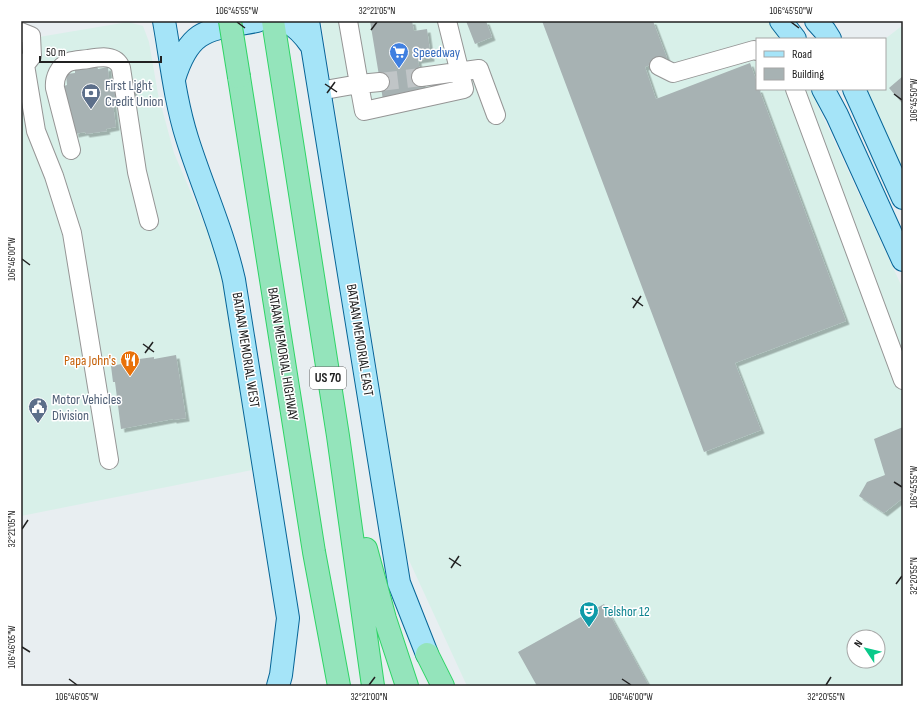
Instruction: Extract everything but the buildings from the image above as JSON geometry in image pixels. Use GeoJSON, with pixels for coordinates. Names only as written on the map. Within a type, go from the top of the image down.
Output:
{"type":"FeatureCollection","features":[{"type":"Feature","properties":{"kind":"highway","name":"BATAAN MEMORIAL HIGHWAY"},"geometry":{"type":"LineString","coordinates":[[230,21],[313,544],[335,657],[339,686]]}},
{"type":"Feature","properties":{"kind":"highway","name":"US 70"},"geometry":{"type":"LineString","coordinates":[[273,21],[338,436],[373,686]]}},
{"type":"Feature","properties":{"kind":"highway"},"geometry":{"type":"LineString","coordinates":[[338,436],[350,456],[370,568],[407,686]]}},
{"type":"Feature","properties":{"kind":"highway"},"geometry":{"type":"LineString","coordinates":[[427,654],[439,686]]}},
{"type":"Feature","properties":{"kind":"highway"},"geometry":{"type":"LineString","coordinates":[[427,654],[443,686]]}},
{"type":"Feature","properties":{"kind":"highway"},"geometry":{"type":"LineString","coordinates":[[328,686],[335,657]]}},
{"type":"Feature","properties":{"kind":"main road","name":"BATAAN MEMORIAL WEST"},"geometry":{"type":"LineString","coordinates":[[164,21],[179,109],[187,137],[224,242],[234,280],[288,618],[281,675],[278,686]]}},
{"type":"Feature","properties":{"kind":"main road"},"geometry":{"type":"LineString","coordinates":[[174,79],[183,54],[197,37],[217,28],[257,21]]}},
{"type":"Feature","properties":{"kind":"main road"},"geometry":{"type":"LineString","coordinates":[[286,21],[300,31],[311,45]]}},
{"type":"Feature","properties":{"kind":"main road","name":"BATAAN MEMORIAL EAST"},"geometry":{"type":"LineString","coordinates":[[308,21],[399,583],[427,654]]}},
{"type":"Feature","properties":{"kind":"main road"},"geometry":{"type":"LineString","coordinates":[[816,21],[826,31],[830,38]]}},
{"type":"Feature","properties":{"kind":"main road"},"geometry":{"type":"LineString","coordinates":[[824,90],[838,115],[903,260]]}},
{"type":"Feature","properties":{"kind":"main road"},"geometry":{"type":"LineString","coordinates":[[854,90],[901,188]]}},
{"type":"Feature","properties":{"kind":"street"},"geometry":{"type":"LineString","coordinates":[[351,21],[348,21],[364,111],[464,89],[447,21]]}},
{"type":"Feature","properties":{"kind":"street"},"geometry":{"type":"LineString","coordinates":[[21,30],[31,36],[32,56],[23,64],[36,131],[54,176],[72,234],[109,460]]}},
{"type":"Feature","properties":{"kind":"street"},"geometry":{"type":"LineString","coordinates":[[659,66],[673,73],[756,51]]}},
{"type":"Feature","properties":{"kind":"street"},"geometry":{"type":"LineString","coordinates":[[70,150],[56,88],[56,76],[64,65],[69,62],[101,57],[114,59],[121,68],[137,172],[149,221]]}},
{"type":"Feature","properties":{"kind":"street"},"geometry":{"type":"LineString","coordinates":[[421,77],[478,69],[496,115]]}},
{"type":"Feature","properties":{"kind":"street"},"geometry":{"type":"LineString","coordinates":[[319,91],[358,84],[380,82]]}},
{"type":"Feature","properties":{"kind":"street"},"geometry":{"type":"LineString","coordinates":[[795,90],[903,380]]}},
{"type":"Feature","properties":{"kind":"street"},"geometry":{"type":"LineString","coordinates":[[874,194],[901,188]]}},
{"type":"Feature","properties":{"kind":"shaded area"},"geometry":{"type":"Polygon","coordinates":[[[321,21],[772,21],[786,38],[756,38],[756,90],[810,90],[903,289],[903,686],[467,686],[407,556],[321,21]]]}},
{"type":"Feature","properties":{"kind":"shaded area"},"geometry":{"type":"Polygon","coordinates":[[[128,22],[143,26],[149,42],[158,94],[174,153],[222,265],[257,469],[21,516],[21,40],[128,22]]]}},
{"type":"Feature","properties":{"kind":"shaded area"},"geometry":{"type":"Polygon","coordinates":[[[903,25],[903,181],[861,90],[886,90],[886,38],[903,25]]]}},
{"type":"Feature","properties":{"kind":"tunnel"},"geometry":{"type":"LineString","coordinates":[[380,82],[421,77]]}},
{"type":"Feature","properties":{"kind":"place","name":"Speedway"},"geometry":{"type":"Point","coordinates":[399,69]}},
{"type":"Feature","properties":{"kind":"place","name":"First Light Credit Union"},"geometry":{"type":"Point","coordinates":[91,110]}},
{"type":"Feature","properties":{"kind":"place","name":"Papa John's"},"geometry":{"type":"Point","coordinates":[130,377]}},
{"type":"Feature","properties":{"kind":"place","name":"Motor Vehicles Division"},"geometry":{"type":"Point","coordinates":[38,424]}},
{"type":"Feature","properties":{"kind":"place","name":"Telshor 12"},"geometry":{"type":"Point","coordinates":[589,628]}}]}
